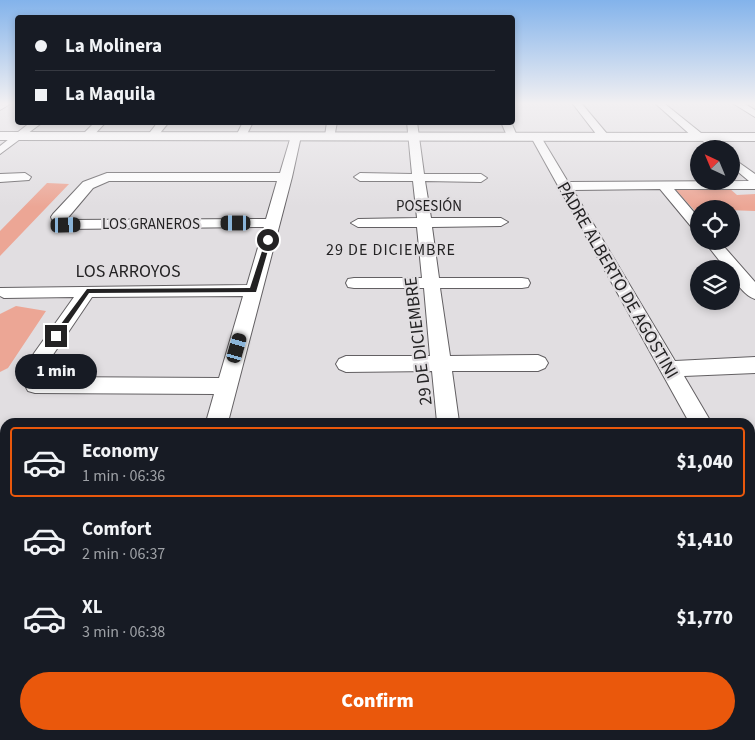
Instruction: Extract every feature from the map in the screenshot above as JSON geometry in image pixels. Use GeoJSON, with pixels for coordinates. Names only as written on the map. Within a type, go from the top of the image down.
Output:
{"type":"FeatureCollection","features":[{"type":"Feature","properties":{"kind":"street"},"geometry":{"type":"LineString","coordinates":[[0,151],[17,139]]}},
{"type":"Feature","properties":{"kind":"street"},"geometry":{"type":"LineString","coordinates":[[218,418],[295,139]]}},
{"type":"Feature","properties":{"kind":"street","name":"29 DE DICIEMBRE"},"geometry":{"type":"LineString","coordinates":[[413,139],[448,418]]}},
{"type":"Feature","properties":{"kind":"street","name":"PADRE ALBERTO DE AGOSTINI"},"geometry":{"type":"LineString","coordinates":[[537,139],[698,418]]}},
{"type":"Feature","properties":{"kind":"street"},"geometry":{"type":"LineString","coordinates":[[740,168],[755,180]]}},
{"type":"Feature","properties":{"kind":"street"},"geometry":{"type":"LineString","coordinates":[[0,178],[25,177]]}},
{"type":"Feature","properties":{"kind":"street","name":"LOS GRANEROS"},"geometry":{"type":"LineString","coordinates":[[273,223],[66,225],[59,222],[58,217],[88,185],[107,178],[286,177]]}},
{"type":"Feature","properties":{"kind":"street"},"geometry":{"type":"LineString","coordinates":[[360,177],[481,178]]}},
{"type":"Feature","properties":{"kind":"street"},"geometry":{"type":"LineString","coordinates":[[663,185],[690,216]]}},
{"type":"Feature","properties":{"kind":"street"},"geometry":{"type":"LineString","coordinates":[[564,186],[755,185]]}},
{"type":"Feature","properties":{"kind":"street","name":"POSESIÓN"},"geometry":{"type":"LineString","coordinates":[[358,223],[501,222]]}},
{"type":"Feature","properties":{"kind":"street"},"geometry":{"type":"LineString","coordinates":[[719,250],[755,293]]}},
{"type":"Feature","properties":{"kind":"street"},"geometry":{"type":"LineString","coordinates":[[354,283],[522,283]]}},
{"type":"Feature","properties":{"kind":"street","name":"LOS ARROYOS"},"geometry":{"type":"LineString","coordinates":[[4,292],[253,290]]}},
{"type":"Feature","properties":{"kind":"street"},"geometry":{"type":"LineString","coordinates":[[87,291],[31,375],[34,385],[226,386]]}},
{"type":"Feature","properties":{"kind":"street"},"geometry":{"type":"LineString","coordinates":[[346,364],[538,363]]}},
{"type":"Feature","properties":{"kind":"street"},"geometry":{"type":"LineString","coordinates":[[669,369],[755,365]]}},
{"type":"Feature","properties":{"kind":"shaded area"},"geometry":{"type":"Polygon","coordinates":[[[47,183],[69,184],[0,256],[0,231],[47,183]]]}},
{"type":"Feature","properties":{"kind":"shaded area"},"geometry":{"type":"Polygon","coordinates":[[[674,188],[731,190],[737,195],[755,194],[755,211],[740,210],[740,200],[690,200],[690,206],[674,188]]]}},
{"type":"Feature","properties":{"kind":"shaded area"},"geometry":{"type":"Polygon","coordinates":[[[16,306],[46,311],[8,368],[0,372],[0,314],[16,306]]]}},
{"type":"Feature","properties":{"kind":"district","name":"29 DE DICIEMBRE"},"geometry":{"type":"Point","coordinates":[391,249]}},
{"type":"Feature","properties":{"kind":"route"},"geometry":{"type":"LineString","coordinates":[[56,336],[87,291],[253,290],[268,240]]}}]}
